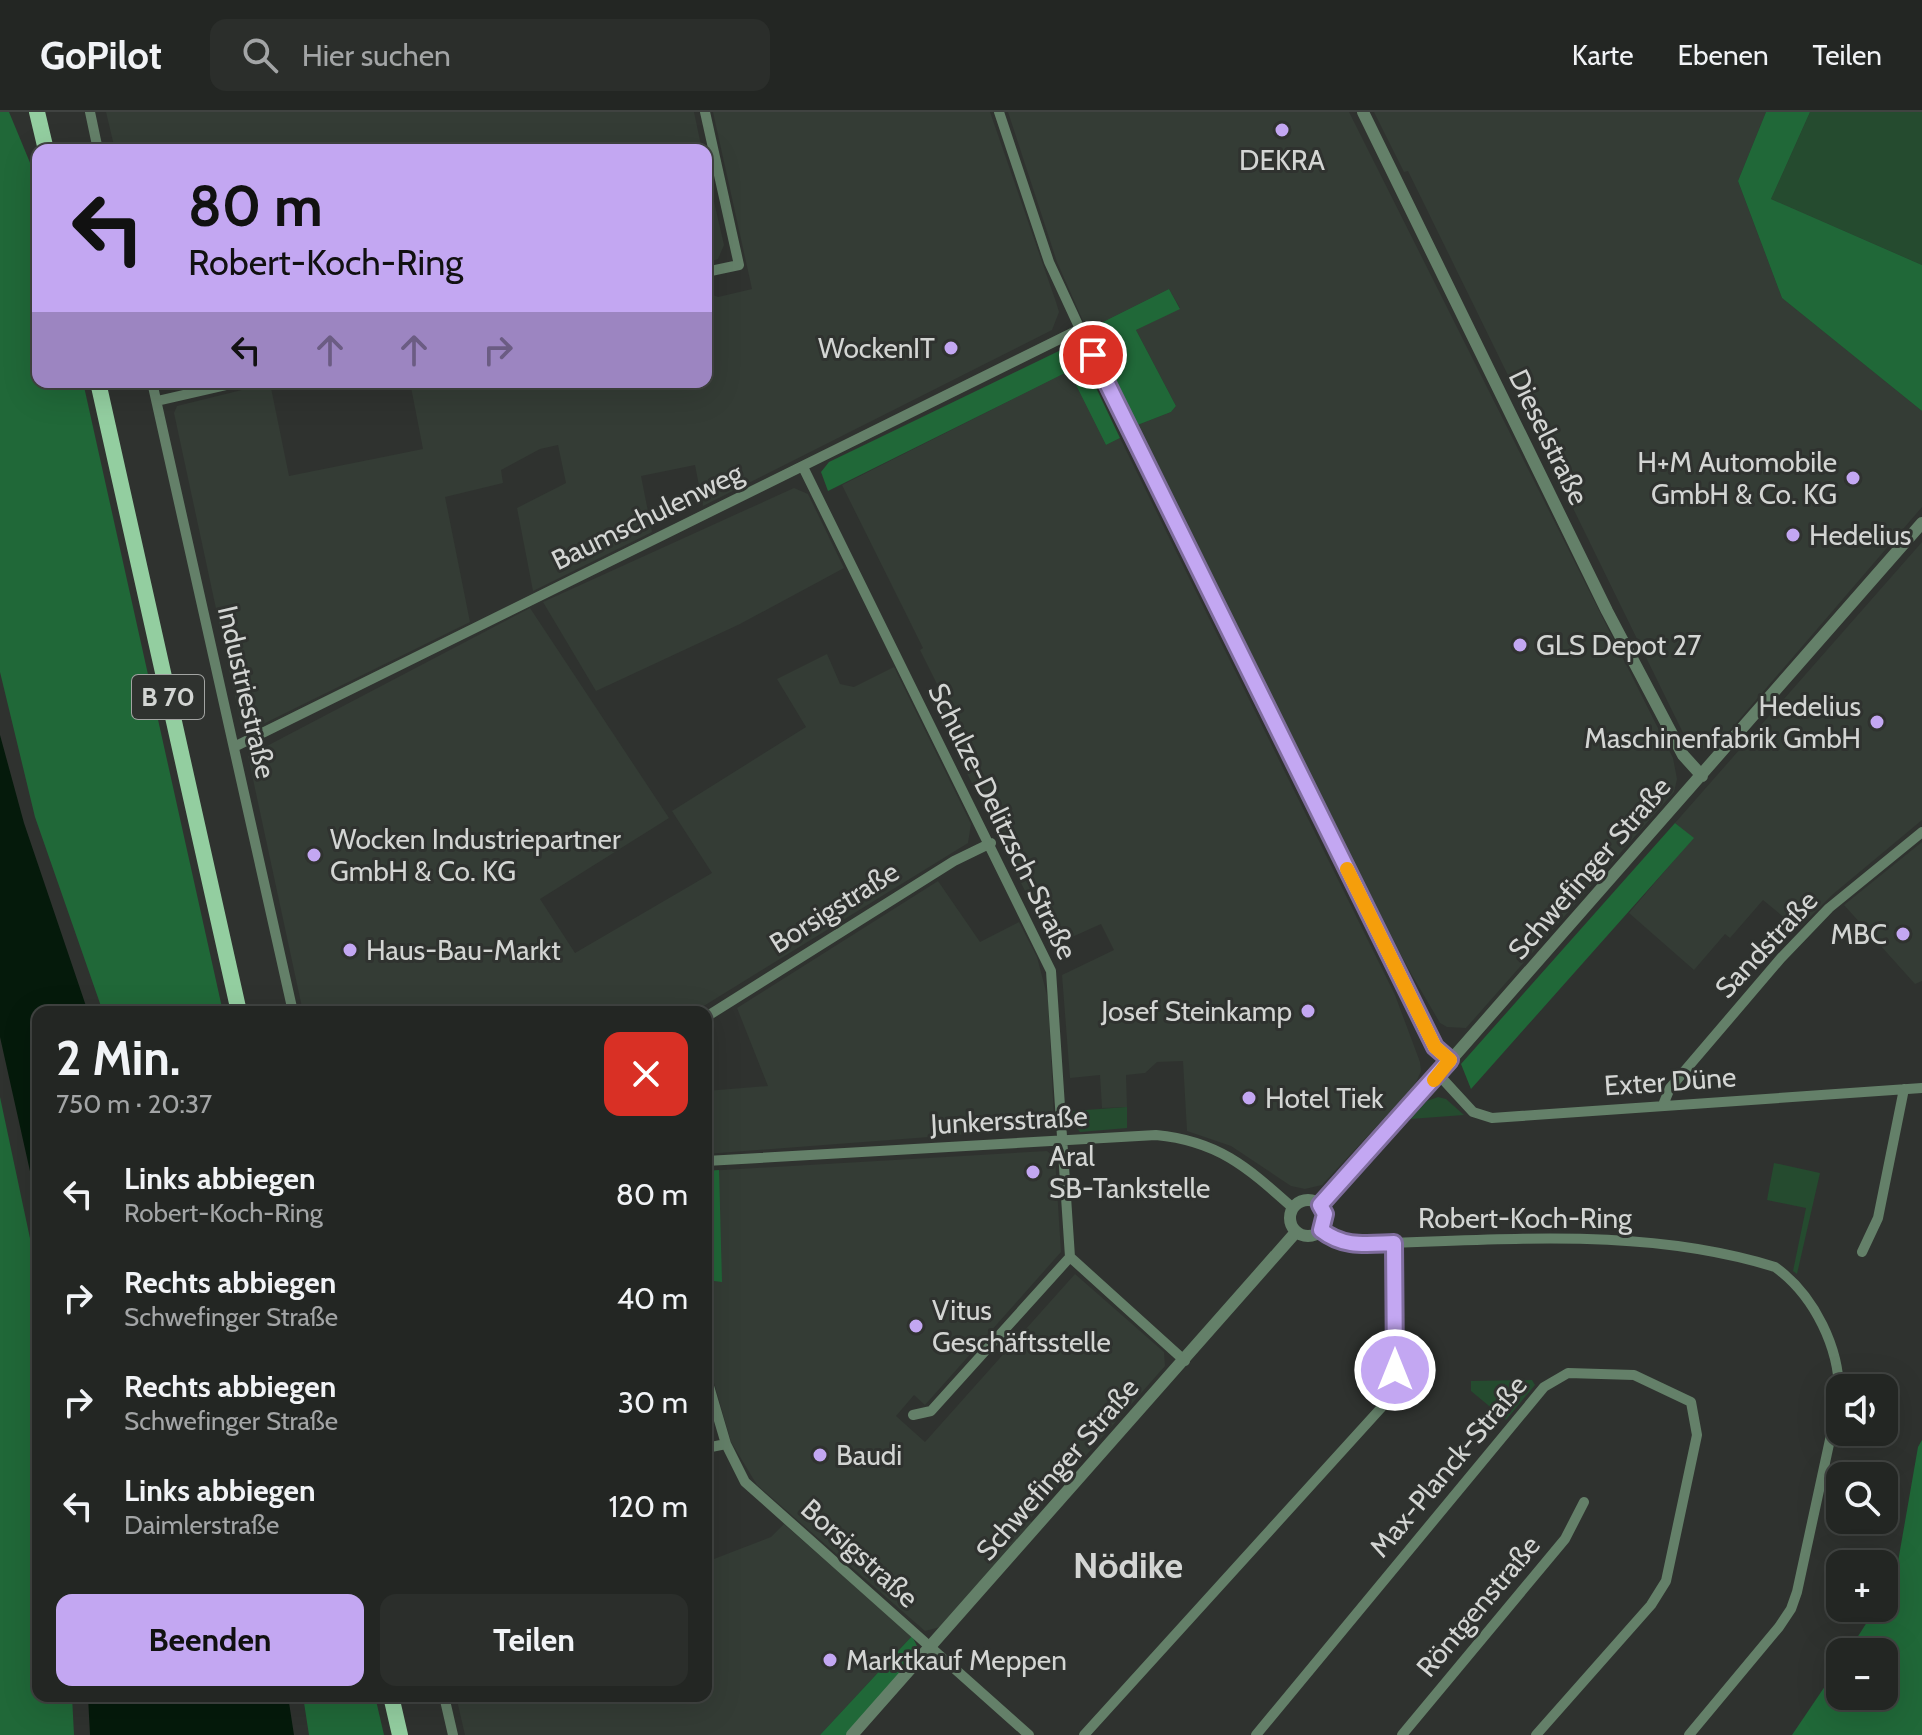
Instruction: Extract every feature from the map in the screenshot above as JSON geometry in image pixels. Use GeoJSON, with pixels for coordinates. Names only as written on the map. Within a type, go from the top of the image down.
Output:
{"type":"FeatureCollection","features":[{"type":"Feature","properties":{"kind":"main road"},"geometry":{"type":"LineString","coordinates":[[37,112],[45,144]]}},
{"type":"Feature","properties":{"kind":"main road","name":"B 70"},"geometry":{"type":"LineString","coordinates":[[99,388],[238,1006]]}},
{"type":"Feature","properties":{"kind":"main road"},"geometry":{"type":"LineString","coordinates":[[392,1702],[400,1735]]}},
{"type":"Feature","properties":{"kind":"street"},"geometry":{"type":"LineString","coordinates":[[90,112],[97,144]]}},
{"type":"Feature","properties":{"kind":"street"},"geometry":{"type":"LineString","coordinates":[[705,112],[739,265],[712,271]]}},
{"type":"Feature","properties":{"kind":"street"},"geometry":{"type":"LineString","coordinates":[[999,112],[1049,262],[1080,329],[1435,1047],[1450,1060]]}},
{"type":"Feature","properties":{"kind":"street","name":"Dieselstraße"},"geometry":{"type":"LineString","coordinates":[[1363,112],[1607,611],[1683,755],[1702,776]]}},
{"type":"Feature","properties":{"kind":"street","name":"Baumschulenweg"},"geometry":{"type":"LineString","coordinates":[[234,747],[1080,329]]}},
{"type":"Feature","properties":{"kind":"street","name":"Industriestraße"},"geometry":{"type":"LineString","coordinates":[[154,388],[292,1006]]}},
{"type":"Feature","properties":{"kind":"street"},"geometry":{"type":"LineString","coordinates":[[157,401],[214,388]]}},
{"type":"Feature","properties":{"kind":"street","name":"Schulze-Delitzsch-Straße"},"geometry":{"type":"LineString","coordinates":[[803,467],[991,843],[1051,971],[1070,1257]]}},
{"type":"Feature","properties":{"kind":"street","name":"Schwefinger Straße"},"geometry":{"type":"LineString","coordinates":[[1320,1205],[1702,776],[1922,523]]}},
{"type":"Feature","properties":{"kind":"street","name":"Sandstraße"},"geometry":{"type":"LineString","coordinates":[[1663,1105],[1670,1088],[1789,950],[1829,908],[1922,832]]}},
{"type":"Feature","properties":{"kind":"street","name":"Borsigstraße"},"geometry":{"type":"LineString","coordinates":[[712,1013],[954,861],[991,843]]}},
{"type":"Feature","properties":{"kind":"street","name":"Exter Düne"},"geometry":{"type":"LineString","coordinates":[[1438,1074],[1473,1112],[1492,1118],[1922,1088]]}},
{"type":"Feature","properties":{"kind":"street"},"geometry":{"type":"LineString","coordinates":[[1862,1252],[1878,1218],[1904,1089]]}},
{"type":"Feature","properties":{"kind":"street","name":"Junkersstraße"},"geometry":{"type":"LineString","coordinates":[[712,1161],[1156,1135],[1190,1139],[1222,1151],[1293,1208]]}},
{"type":"Feature","properties":{"kind":"street"},"geometry":{"type":"LineString","coordinates":[[1308,1200],[1320,1205],[1325,1214],[1321,1230],[1307,1236],[1296,1232],[1290,1220],[1293,1208],[1308,1200]]}},
{"type":"Feature","properties":{"kind":"street","name":"Robert-Koch-Ring"},"geometry":{"type":"LineString","coordinates":[[1321,1230],[1342,1243],[1574,1238],[1649,1241],[1775,1267],[1792,1279],[1809,1299],[1832,1349],[1840,1379],[1839,1398],[1797,1592],[1791,1609],[1779,1627],[1689,1735]]}},
{"type":"Feature","properties":{"kind":"street","name":"Schwefinger Straße"},"geometry":{"type":"LineString","coordinates":[[852,1735],[1296,1232]]}},
{"type":"Feature","properties":{"kind":"street"},"geometry":{"type":"LineString","coordinates":[[1084,1735],[1381,1408],[1389,1394],[1395,1370],[1394,1243]]}},
{"type":"Feature","properties":{"kind":"street"},"geometry":{"type":"LineString","coordinates":[[913,1415],[931,1411],[1070,1257],[1185,1361]]}},
{"type":"Feature","properties":{"kind":"street","name":"Max-Planck-Straße"},"geometry":{"type":"LineString","coordinates":[[1256,1735],[1544,1387],[1568,1373],[1634,1375],[1685,1396],[1695,1410],[1697,1435],[1671,1566],[1651,1605],[1536,1735]]}},
{"type":"Feature","properties":{"kind":"street","name":"Borsigstraße"},"geometry":{"type":"LineString","coordinates":[[712,1396],[735,1468],[745,1482],[1029,1735]]}},
{"type":"Feature","properties":{"kind":"street"},"geometry":{"type":"LineString","coordinates":[[712,1447],[726,1444]]}},
{"type":"Feature","properties":{"kind":"street","name":"Röntgenstraße"},"geometry":{"type":"LineString","coordinates":[[1402,1735],[1565,1539],[1584,1502]]}},
{"type":"Feature","properties":{"kind":"street"},"geometry":{"type":"LineString","coordinates":[[445,1702],[453,1735]]}},
{"type":"Feature","properties":{"kind":"shaded area"},"geometry":{"type":"Polygon","coordinates":[[[106,112],[694,112],[701,144],[114,144],[106,112]]]}},
{"type":"Feature","properties":{"kind":"shaded area"},"geometry":{"type":"Polygon","coordinates":[[[713,112],[990,112],[1059,312],[1052,330],[703,506],[695,465],[641,476],[652,532],[533,591],[517,508],[566,483],[558,445],[540,449],[501,470],[503,483],[445,497],[470,622],[257,727],[241,725],[174,413],[177,406],[250,388],[271,388],[289,476],[423,449],[411,388],[712,388],[712,294],[718,297],[752,289],[713,112]]]}},
{"type":"Feature","properties":{"kind":"shaded area"},"geometry":{"type":"Polygon","coordinates":[[[1008,112],[1349,112],[1673,758],[1677,779],[1674,792],[1466,1028],[1447,1027],[1440,1023],[1409,970],[1366,891],[1135,426],[1171,412],[1176,406],[1136,330],[1180,308],[1169,289],[1087,330],[1057,262],[1008,112]]]}},
{"type":"Feature","properties":{"kind":"shaded area"},"geometry":{"type":"Polygon","coordinates":[[[1374,112],[1766,112],[1738,181],[1782,298],[1922,411],[1922,507],[1713,750],[1695,749],[1686,739],[1408,171],[1404,172],[1374,112]]]}},
{"type":"Feature","properties":{"kind":"shaded area"},"geometry":{"type":"Polygon","coordinates":[[[712,193],[724,245],[718,259],[712,261],[712,193]]]}},
{"type":"Feature","properties":{"kind":"shaded area"},"geometry":{"type":"Polygon","coordinates":[[[1069,371],[1106,445],[1120,438],[1395,995],[1420,1062],[1421,1071],[1415,1085],[1322,1185],[1305,1189],[1291,1186],[1231,1146],[1187,1131],[1183,1061],[1157,1062],[1145,1073],[1126,1075],[1127,1107],[1102,1108],[1100,1075],[1070,1078],[1062,975],[1114,950],[1101,924],[1052,946],[929,696],[940,690],[920,650],[923,648],[842,485],[1069,371]]]}},
{"type":"Feature","properties":{"kind":"shaded area"},"geometry":{"type":"Polygon","coordinates":[[[794,488],[808,494],[844,568],[740,624],[596,691],[543,602],[794,488]]]}},
{"type":"Feature","properties":{"kind":"shaded area"},"geometry":{"type":"Polygon","coordinates":[[[1922,542],[1922,820],[1832,895],[1798,929],[1763,900],[1730,938],[1725,934],[1694,970],[1629,913],[1693,838],[1675,823],[1922,542]]]}},
{"type":"Feature","properties":{"kind":"shaded area"},"geometry":{"type":"Polygon","coordinates":[[[530,608],[669,818],[540,899],[575,953],[712,873],[672,811],[806,727],[777,679],[827,654],[840,684],[854,687],[894,667],[971,824],[968,843],[704,1006],[302,1006],[248,756],[530,608]]]}},
{"type":"Feature","properties":{"kind":"shaded area"},"geometry":{"type":"Polygon","coordinates":[[[0,735],[24,823],[86,1006],[32,1006],[32,1180],[0,1037],[0,735]]]}},
{"type":"Feature","properties":{"kind":"shaded area"},"geometry":{"type":"Polygon","coordinates":[[[1922,842],[1922,981],[1915,984],[1844,905],[1922,842]]]}},
{"type":"Feature","properties":{"kind":"shaded area"},"geometry":{"type":"Polygon","coordinates":[[[938,881],[980,942],[1019,922],[1037,957],[1048,999],[1054,1118],[1049,1128],[712,1154],[712,1091],[768,1086],[737,1008],[938,881]]]}},
{"type":"Feature","properties":{"kind":"shaded area"},"geometry":{"type":"Polygon","coordinates":[[[1047,1151],[1055,1158],[1061,1252],[925,1405],[914,1395],[896,1416],[925,1442],[1075,1274],[1164,1352],[1165,1366],[1029,1520],[1033,1524],[940,1627],[925,1631],[757,1485],[731,1442],[712,1376],[712,1171],[1047,1151]]]}},
{"type":"Feature","properties":{"kind":"shaded area"},"geometry":{"type":"Polygon","coordinates":[[[784,1524],[912,1636],[820,1735],[465,1735],[457,1702],[712,1702],[712,1560],[771,1537],[784,1524]]]}},
{"type":"Feature","properties":{"kind":"shaded area"},"geometry":{"type":"Polygon","coordinates":[[[88,1702],[289,1702],[294,1735],[90,1735],[88,1702]]]}},
{"type":"Feature","properties":{"kind":"green space"},"geometry":{"type":"Polygon","coordinates":[[[0,112],[9,112],[32,168],[32,388],[84,388],[222,1006],[101,1006],[35,817],[0,672],[0,112]]]}},
{"type":"Feature","properties":{"kind":"green space"},"geometry":{"type":"Polygon","coordinates":[[[1766,112],[1810,112],[1771,199],[1922,265],[1922,411],[1782,298],[1738,181],[1766,112]]]}},
{"type":"Feature","properties":{"kind":"green space"},"geometry":{"type":"Polygon","coordinates":[[[1810,112],[1922,112],[1922,265],[1771,199],[1810,112]]]}},
{"type":"Feature","properties":{"kind":"green space"},"geometry":{"type":"Polygon","coordinates":[[[1169,289],[1180,309],[1136,330],[1176,406],[1171,412],[1135,426],[1087,330],[1169,289]]]}},
{"type":"Feature","properties":{"kind":"green space"},"geometry":{"type":"Polygon","coordinates":[[[1065,348],[1080,354],[1120,438],[1106,445],[1069,371],[828,491],[821,472],[829,462],[1065,348]]]}},
{"type":"Feature","properties":{"kind":"green space"},"geometry":{"type":"Polygon","coordinates":[[[1675,823],[1694,838],[1471,1089],[1461,1064],[1675,823]]]}},
{"type":"Feature","properties":{"kind":"green space"},"geometry":{"type":"Polygon","coordinates":[[[0,1097],[32,1248],[32,1702],[72,1702],[74,1735],[0,1735],[0,1097]]]}},
{"type":"Feature","properties":{"kind":"green space"},"geometry":{"type":"Polygon","coordinates":[[[1438,1097],[1446,1099],[1464,1115],[1410,1119],[1427,1101],[1438,1097]]]}},
{"type":"Feature","properties":{"kind":"green space"},"geometry":{"type":"Polygon","coordinates":[[[1127,1107],[1127,1128],[1080,1132],[1071,1121],[1072,1111],[1127,1107]]]}},
{"type":"Feature","properties":{"kind":"green space"},"geometry":{"type":"Polygon","coordinates":[[[1774,1163],[1820,1173],[1797,1274],[1793,1271],[1806,1208],[1767,1200],[1774,1163]]]}},
{"type":"Feature","properties":{"kind":"green space"},"geometry":{"type":"Polygon","coordinates":[[[719,1170],[722,1282],[712,1281],[712,1171],[719,1170]]]}},
{"type":"Feature","properties":{"kind":"green space"},"geometry":{"type":"Polygon","coordinates":[[[1532,1380],[1535,1385],[1506,1420],[1471,1391],[1471,1381],[1532,1380]]]}},
{"type":"Feature","properties":{"kind":"green space"},"geometry":{"type":"Polygon","coordinates":[[[1922,1440],[1922,1735],[1792,1735],[1826,1685],[1826,1710],[1898,1710],[1898,1638],[1857,1638],[1867,1622],[1898,1622],[1898,1562],[1918,1447],[1922,1440]]]}},
{"type":"Feature","properties":{"kind":"green space"},"geometry":{"type":"Polygon","coordinates":[[[912,1636],[917,1646],[912,1661],[846,1735],[820,1735],[912,1636]]]}},
{"type":"Feature","properties":{"kind":"green space"},"geometry":{"type":"Polygon","coordinates":[[[304,1702],[376,1702],[384,1735],[309,1735],[304,1702]]]}},
{"type":"Feature","properties":{"kind":"slow traffic"},"geometry":{"type":"LineString","coordinates":[[1347,869],[1435,1047],[1450,1060],[1434,1080]]}},
{"type":"Feature","properties":{"kind":"place","name":"DEKRA"},"geometry":{"type":"Point","coordinates":[1282,130]}},
{"type":"Feature","properties":{"kind":"place","name":"WockenIT"},"geometry":{"type":"Point","coordinates":[951,348]}},
{"type":"Feature","properties":{"kind":"place","name":"H+M Automobile GmbH & Co. KG"},"geometry":{"type":"Point","coordinates":[1853,478]}},
{"type":"Feature","properties":{"kind":"place","name":"Hedelius"},"geometry":{"type":"Point","coordinates":[1793,535]}},
{"type":"Feature","properties":{"kind":"place","name":"GLS Depot 27"},"geometry":{"type":"Point","coordinates":[1520,645]}},
{"type":"Feature","properties":{"kind":"place","name":"Hedelius Maschinenfabrik GmbH"},"geometry":{"type":"Point","coordinates":[1877,722]}},
{"type":"Feature","properties":{"kind":"place","name":"Wocken Industriepartner GmbH & Co. KG"},"geometry":{"type":"Point","coordinates":[314,855]}},
{"type":"Feature","properties":{"kind":"place","name":"MBC"},"geometry":{"type":"Point","coordinates":[1903,934]}},
{"type":"Feature","properties":{"kind":"place","name":"Haus-Bau-Markt"},"geometry":{"type":"Point","coordinates":[350,950]}},
{"type":"Feature","properties":{"kind":"place","name":"Josef Steinkamp"},"geometry":{"type":"Point","coordinates":[1308,1011]}},
{"type":"Feature","properties":{"kind":"place","name":"Hotel Tiek"},"geometry":{"type":"Point","coordinates":[1249,1098]}},
{"type":"Feature","properties":{"kind":"place","name":"Aral SB-Tankstelle"},"geometry":{"type":"Point","coordinates":[1033,1172]}},
{"type":"Feature","properties":{"kind":"place","name":"Vitus Geschäftsstelle"},"geometry":{"type":"Point","coordinates":[916,1326]}},
{"type":"Feature","properties":{"kind":"place","name":"Baudi"},"geometry":{"type":"Point","coordinates":[820,1455]}},
{"type":"Feature","properties":{"kind":"place","name":"Marktkauf Meppen"},"geometry":{"type":"Point","coordinates":[830,1660]}},
{"type":"Feature","properties":{"kind":"district","name":"Nödike"},"geometry":{"type":"Point","coordinates":[1128,1565]}},
{"type":"Feature","properties":{"kind":"route"},"geometry":{"type":"LineString","coordinates":[[1093,355],[1435,1047],[1450,1060],[1320,1205],[1326,1220],[1321,1230],[1336,1241],[1349,1244],[1394,1243],[1395,1370]]}}]}
